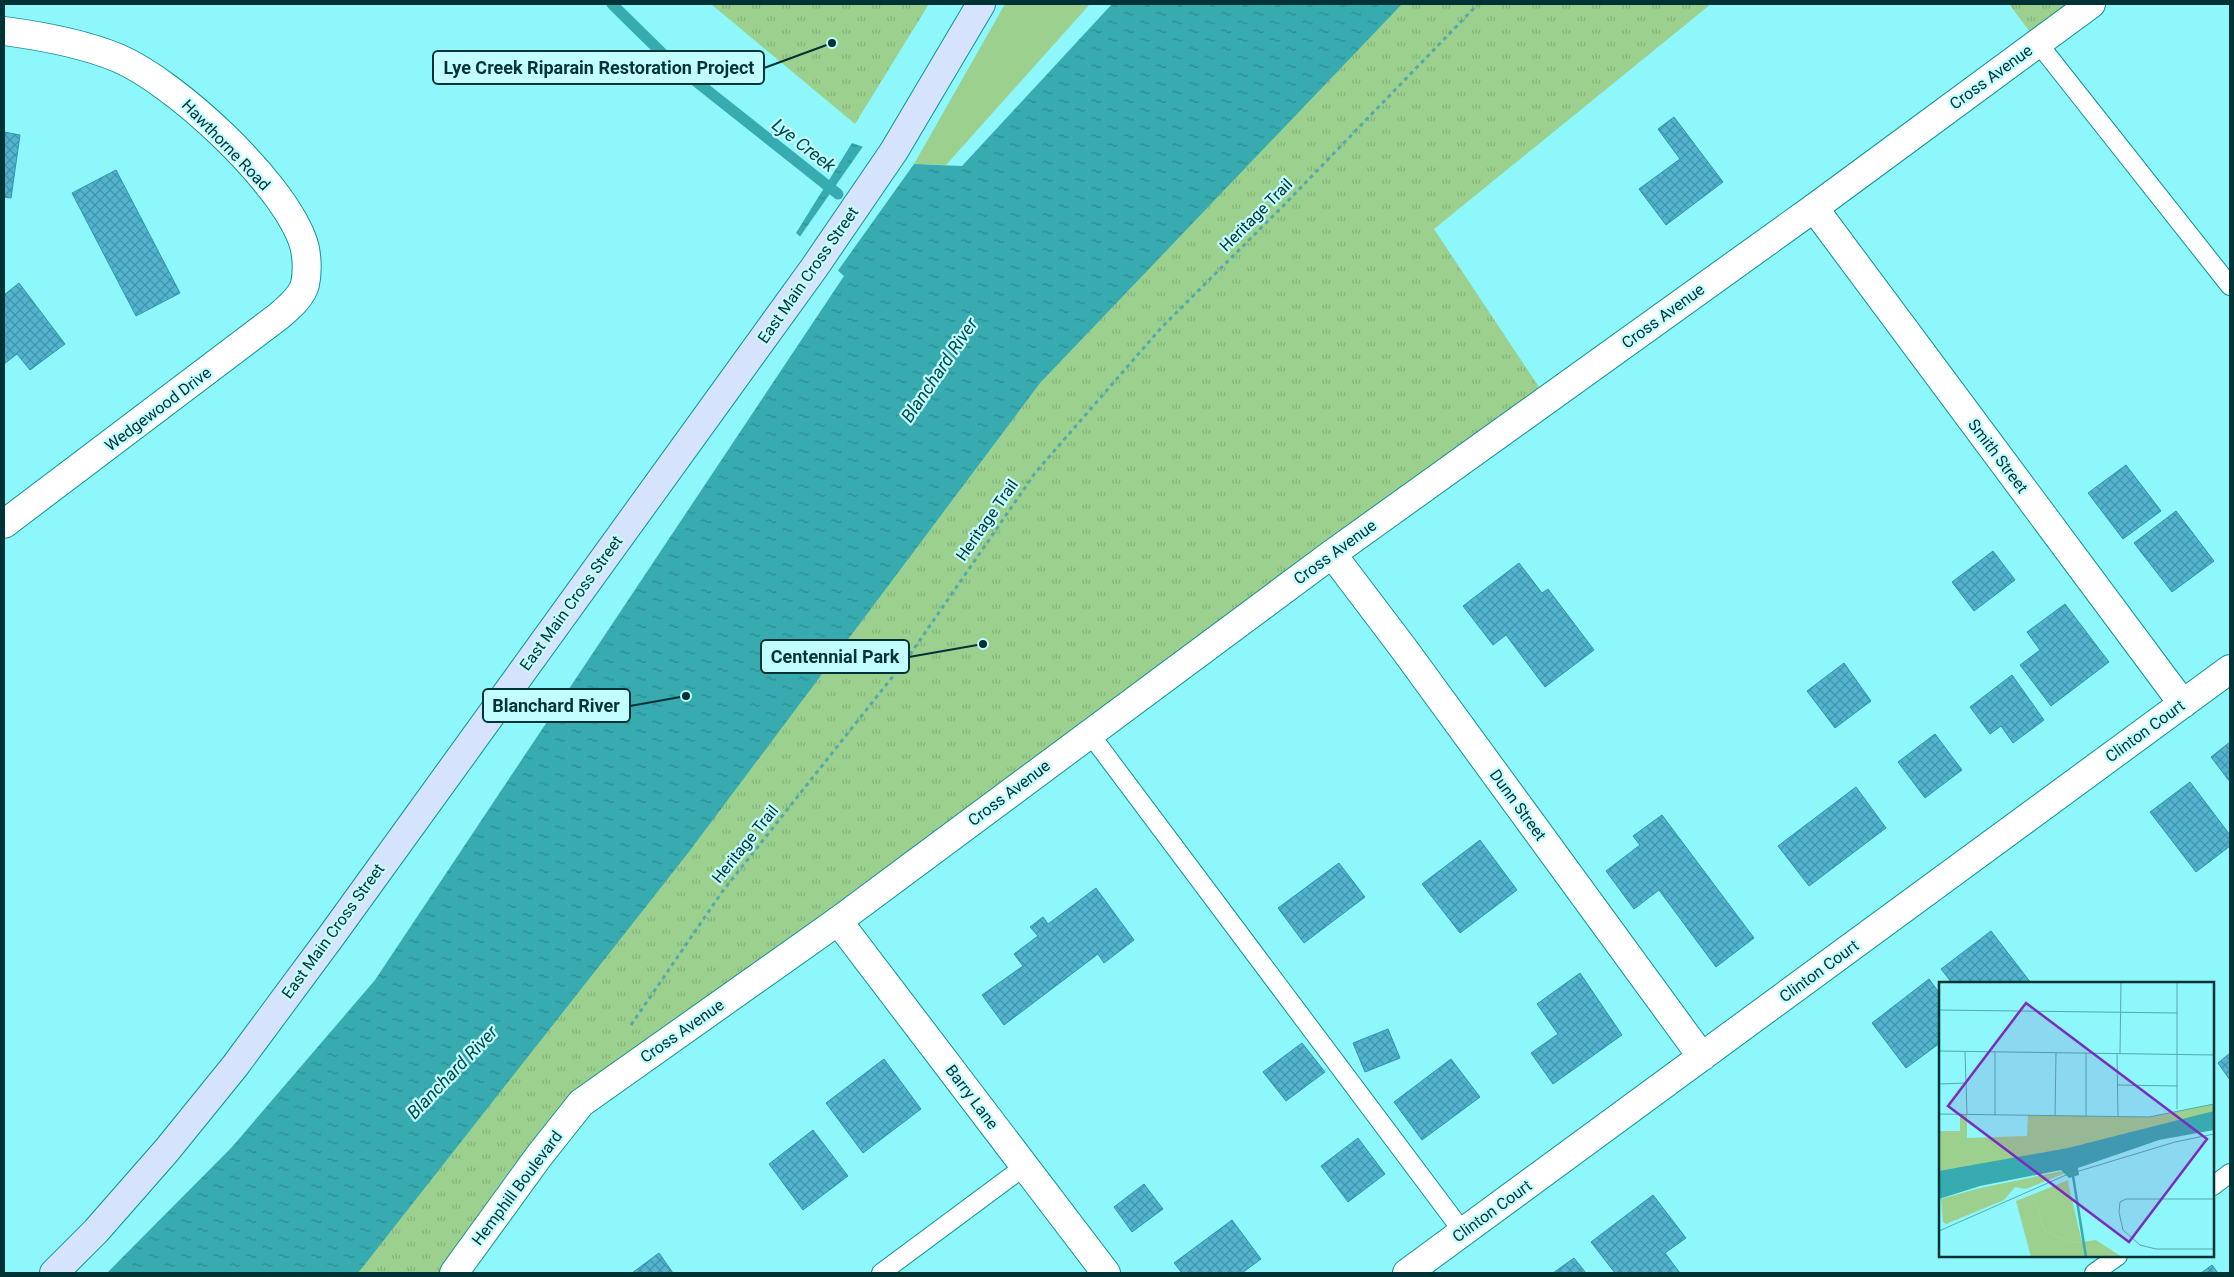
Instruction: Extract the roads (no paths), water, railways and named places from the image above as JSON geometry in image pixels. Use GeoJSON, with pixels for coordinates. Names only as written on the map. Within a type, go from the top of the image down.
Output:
{"type":"FeatureCollection","features":[{"type":"Feature","properties":{"kind":"main road","name":"East Main Cross Street"},"geometry":{"type":"LineString","coordinates":[[54,1273],[96,1231],[167,1150],[235,1066],[814,268],[894,151],[981,4]]}},
{"type":"Feature","properties":{"kind":"street","name":"Cross Avenue"},"geometry":{"type":"LineString","coordinates":[[580,1103],[838,921],[1332,554],[1814,208],[2091,4]]}},
{"type":"Feature","properties":{"kind":"street","name":"Hawthorne Road"},"geometry":{"type":"LineString","coordinates":[[4,30],[50,38],[118,58],[162,83],[203,116],[260,175],[291,218],[302,240],[306,258],[305,285]]}},
{"type":"Feature","properties":{"kind":"street","name":"Smith Street"},"geometry":{"type":"LineString","coordinates":[[1814,208],[2183,704]]}},
{"type":"Feature","properties":{"kind":"street","name":"Wedgewood Drive"},"geometry":{"type":"LineString","coordinates":[[4,524],[279,316],[296,299],[305,285]]}},
{"type":"Feature","properties":{"kind":"street","name":"Dunn Street"},"geometry":{"type":"LineString","coordinates":[[1332,554],[1404,649],[1702,1057]]}},
{"type":"Feature","properties":{"kind":"street","name":"Clinton Court"},"geometry":{"type":"LineString","coordinates":[[1408,1273],[2230,669]]}},
{"type":"Feature","properties":{"kind":"street","name":"Barry Lane"},"geometry":{"type":"LineString","coordinates":[[838,921],[1106,1273]]}},
{"type":"Feature","properties":{"kind":"street","name":"Hemphill Boulevard"},"geometry":{"type":"LineString","coordinates":[[454,1273],[580,1103]]}},
{"type":"Feature","properties":{"kind":"lane"},"geometry":{"type":"LineString","coordinates":[[2038,43],[2230,286]]}},
{"type":"Feature","properties":{"kind":"lane"},"geometry":{"type":"LineString","coordinates":[[1090,734],[1463,1232]]}},
{"type":"Feature","properties":{"kind":"lane"},"geometry":{"type":"LineString","coordinates":[[881,1273],[1025,1166]]}},
{"type":"Feature","properties":{"kind":"lane"},"geometry":{"type":"LineString","coordinates":[[2214,1185],[2230,1173]]}},
{"type":"Feature","properties":{"kind":"lane"},"geometry":{"type":"LineString","coordinates":[[2094,1273],[2117,1257]]}},
{"type":"Feature","properties":{"kind":"water","name":"Blanchard River"},"geometry":{"type":"Polygon","coordinates":[[[1112,4],[1402,4],[1040,383],[688,853],[358,1273],[107,1273],[232,1147],[375,980],[844,276],[796,233],[852,143],[914,164],[962,166],[1112,4]]]}},
{"type":"Feature","properties":{"kind":"waterway","name":"Lye Creek"},"geometry":{"type":"LineString","coordinates":[[612,4],[669,60],[838,194]]}},
{"type":"Feature","properties":{"kind":"place","name":"Lye Creek Riparain Restoration Project"},"geometry":{"type":"Point","coordinates":[832,43]}},
{"type":"Feature","properties":{"kind":"place","name":"Centennial Park"},"geometry":{"type":"Point","coordinates":[983,644]}},
{"type":"Feature","properties":{"kind":"place","name":"Blanchard River"},"geometry":{"type":"Point","coordinates":[686,696]}}]}
